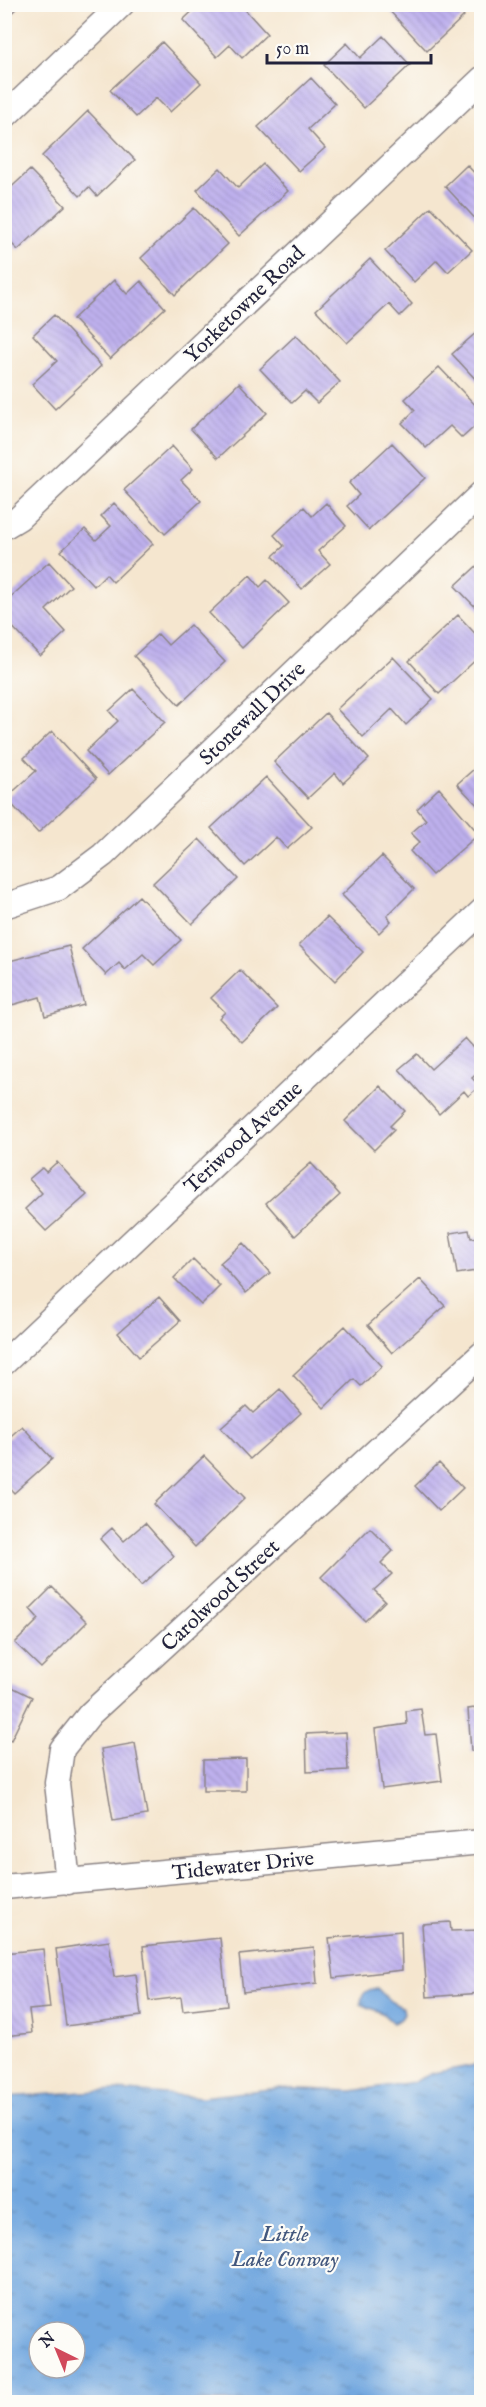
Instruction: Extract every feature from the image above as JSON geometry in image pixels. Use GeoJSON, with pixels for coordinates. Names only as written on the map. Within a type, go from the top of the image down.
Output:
{"type":"FeatureCollection","features":[{"type":"Feature","properties":{"kind":"street"},"geometry":{"type":"LineString","coordinates":[[4,117],[123,4]]}},
{"type":"Feature","properties":{"kind":"street","name":"Yorketowne Road"},"geometry":{"type":"LineString","coordinates":[[4,527],[27,510],[482,79]]}},
{"type":"Feature","properties":{"kind":"street","name":"Stonewall Drive"},"geometry":{"type":"LineString","coordinates":[[4,906],[59,888],[103,855],[482,493]]}},
{"type":"Feature","properties":{"kind":"street","name":"Teriwood Avenue"},"geometry":{"type":"LineString","coordinates":[[4,1363],[482,911]]}},
{"type":"Feature","properties":{"kind":"street","name":"Carolwood Street"},"geometry":{"type":"LineString","coordinates":[[68,1882],[57,1783],[62,1749],[90,1714],[482,1354]]}},
{"type":"Feature","properties":{"kind":"street","name":"Tidewater Drive"},"geometry":{"type":"LineString","coordinates":[[4,1887],[482,1842]]}},
{"type":"Feature","properties":{"kind":"water"},"geometry":{"type":"Polygon","coordinates":[[[377,1988],[390,2001],[403,2008],[404,2014],[401,2019],[393,2023],[382,2013],[361,2004],[365,1992],[377,1988]]]}},
{"type":"Feature","properties":{"kind":"water","name":"Little Lake Conway"},"geometry":{"type":"Polygon","coordinates":[[[481,2064],[481,2402],[5,2402],[5,2097],[116,2090],[202,2097],[278,2088],[352,2091],[414,2082],[433,2073],[481,2064]]]}},
{"type":"Feature","properties":{"kind":"building"},"geometry":{"type":"Polygon","coordinates":[[[4,4],[21,4],[4,20],[4,4]]]}},
{"type":"Feature","properties":{"kind":"building"},"geometry":{"type":"Polygon","coordinates":[[[200,4],[240,4],[267,34],[242,58],[230,45],[217,57],[183,20],[200,4]]]}},
{"type":"Feature","properties":{"kind":"building"},"geometry":{"type":"Polygon","coordinates":[[[391,4],[453,4],[464,16],[427,51],[387,8],[391,4]]]}},
{"type":"Feature","properties":{"kind":"building"},"geometry":{"type":"Polygon","coordinates":[[[383,36],[410,65],[364,108],[324,65],[347,43],[360,58],[383,36]]]}},
{"type":"Feature","properties":{"kind":"building"},"geometry":{"type":"Polygon","coordinates":[[[162,42],[201,83],[170,112],[156,98],[136,117],[110,90],[162,42]]]}},
{"type":"Feature","properties":{"kind":"building"},"geometry":{"type":"Polygon","coordinates":[[[311,78],[335,104],[308,129],[325,148],[299,171],[258,127],[311,78]]]}},
{"type":"Feature","properties":{"kind":"building"},"geometry":{"type":"Polygon","coordinates":[[[88,111],[135,160],[97,196],[89,187],[80,196],[42,156],[88,111]]]}},
{"type":"Feature","properties":{"kind":"building"},"geometry":{"type":"Polygon","coordinates":[[[263,164],[288,191],[239,236],[197,190],[220,168],[238,188],[263,164]]]}},
{"type":"Feature","properties":{"kind":"building"},"geometry":{"type":"Polygon","coordinates":[[[467,165],[479,178],[482,176],[482,226],[445,186],[467,165]]]}},
{"type":"Feature","properties":{"kind":"building"},"geometry":{"type":"Polygon","coordinates":[[[30,170],[65,206],[18,250],[4,236],[4,194],[30,170]]]}},
{"type":"Feature","properties":{"kind":"building"},"geometry":{"type":"Polygon","coordinates":[[[431,207],[472,250],[448,272],[437,260],[414,282],[385,251],[431,207]]]}},
{"type":"Feature","properties":{"kind":"building"},"geometry":{"type":"Polygon","coordinates":[[[194,208],[228,244],[175,295],[141,258],[194,208]]]}},
{"type":"Feature","properties":{"kind":"building"},"geometry":{"type":"Polygon","coordinates":[[[370,259],[412,304],[400,316],[389,304],[347,343],[316,310],[370,259]]]}},
{"type":"Feature","properties":{"kind":"building"},"geometry":{"type":"Polygon","coordinates":[[[114,280],[127,294],[141,281],[165,308],[110,359],[73,319],[114,280]]]}},
{"type":"Feature","properties":{"kind":"building"},"geometry":{"type":"Polygon","coordinates":[[[54,315],[101,366],[55,409],[32,384],[57,361],[33,335],[54,315]]]}},
{"type":"Feature","properties":{"kind":"building"},"geometry":{"type":"Polygon","coordinates":[[[478,331],[482,335],[482,386],[452,354],[478,331]]]}},
{"type":"Feature","properties":{"kind":"building"},"geometry":{"type":"Polygon","coordinates":[[[296,335],[340,382],[317,403],[305,391],[292,403],[260,369],[296,335]]]}},
{"type":"Feature","properties":{"kind":"building"},"geometry":{"type":"Polygon","coordinates":[[[439,367],[482,412],[482,420],[462,438],[450,426],[426,448],[402,423],[415,410],[405,399],[439,367]]]}},
{"type":"Feature","properties":{"kind":"building"},"geometry":{"type":"Polygon","coordinates":[[[239,383],[267,413],[218,458],[191,429],[239,383]]]}},
{"type":"Feature","properties":{"kind":"building"},"geometry":{"type":"Polygon","coordinates":[[[392,443],[425,478],[369,530],[347,506],[359,495],[349,483],[392,443]]]}},
{"type":"Feature","properties":{"kind":"building"},"geometry":{"type":"Polygon","coordinates":[[[172,446],[193,469],[181,480],[201,501],[165,534],[124,490],[172,446]]]}},
{"type":"Feature","properties":{"kind":"building"},"geometry":{"type":"Polygon","coordinates":[[[114,503],[153,544],[113,582],[106,574],[94,586],[61,551],[85,529],[96,540],[111,526],[101,516],[114,503]]]}},
{"type":"Feature","properties":{"kind":"building"},"geometry":{"type":"Polygon","coordinates":[[[326,503],[346,526],[318,551],[330,564],[302,589],[273,556],[284,546],[274,535],[304,507],[312,516],[326,503]]]}},
{"type":"Feature","properties":{"kind":"building"},"geometry":{"type":"Polygon","coordinates":[[[482,561],[482,614],[455,586],[482,561]]]}},
{"type":"Feature","properties":{"kind":"building"},"geometry":{"type":"Polygon","coordinates":[[[49,562],[71,586],[46,610],[66,632],[40,656],[4,618],[4,603],[49,562]]]}},
{"type":"Feature","properties":{"kind":"building"},"geometry":{"type":"Polygon","coordinates":[[[250,575],[260,587],[267,580],[289,603],[242,648],[209,613],[250,575]]]}},
{"type":"Feature","properties":{"kind":"building"},"geometry":{"type":"Polygon","coordinates":[[[458,615],[482,641],[482,654],[439,694],[409,661],[458,615]]]}},
{"type":"Feature","properties":{"kind":"building"},"geometry":{"type":"Polygon","coordinates":[[[190,625],[225,662],[179,705],[134,656],[158,634],[168,645],[190,625]]]}},
{"type":"Feature","properties":{"kind":"building"},"geometry":{"type":"Polygon","coordinates":[[[393,657],[433,699],[406,725],[392,709],[363,737],[337,709],[393,657]]]}},
{"type":"Feature","properties":{"kind":"building"},"geometry":{"type":"Polygon","coordinates":[[[133,689],[165,722],[108,775],[86,751],[118,721],[109,711],[133,689]]]}},
{"type":"Feature","properties":{"kind":"building"},"geometry":{"type":"Polygon","coordinates":[[[326,713],[369,759],[343,783],[335,773],[308,798],[274,762],[326,713]]]}},
{"type":"Feature","properties":{"kind":"building"},"geometry":{"type":"Polygon","coordinates":[[[52,731],[96,779],[38,833],[6,798],[36,771],[24,758],[52,731]]]}},
{"type":"Feature","properties":{"kind":"building"},"geometry":{"type":"Polygon","coordinates":[[[482,762],[482,810],[457,784],[482,762]]]}},
{"type":"Feature","properties":{"kind":"building"},"geometry":{"type":"Polygon","coordinates":[[[266,777],[312,827],[287,849],[276,837],[245,866],[211,828],[266,777]]]}},
{"type":"Feature","properties":{"kind":"building"},"geometry":{"type":"Polygon","coordinates":[[[439,788],[479,834],[432,875],[410,851],[420,842],[411,833],[426,820],[417,809],[439,788]]]}},
{"type":"Feature","properties":{"kind":"building"},"geometry":{"type":"Polygon","coordinates":[[[199,839],[238,879],[192,924],[153,883],[199,839]]]}},
{"type":"Feature","properties":{"kind":"building"},"geometry":{"type":"Polygon","coordinates":[[[382,856],[414,889],[387,916],[391,921],[379,933],[342,895],[382,856]]]}},
{"type":"Feature","properties":{"kind":"building"},"geometry":{"type":"Polygon","coordinates":[[[139,896],[181,940],[154,965],[143,954],[125,970],[119,963],[106,975],[82,949],[139,896]]]}},
{"type":"Feature","properties":{"kind":"building"},"geometry":{"type":"Polygon","coordinates":[[[327,917],[363,952],[335,981],[299,945],[327,917]]]}},
{"type":"Feature","properties":{"kind":"building"},"geometry":{"type":"Polygon","coordinates":[[[69,946],[84,1005],[45,1016],[40,997],[5,1007],[5,962],[69,946]]]}},
{"type":"Feature","properties":{"kind":"building"},"geometry":{"type":"Polygon","coordinates":[[[240,970],[277,1008],[242,1042],[219,1018],[225,1012],[211,998],[240,970]]]}},
{"type":"Feature","properties":{"kind":"building"},"geometry":{"type":"Polygon","coordinates":[[[465,1038],[482,1057],[482,1069],[472,1078],[480,1086],[468,1096],[464,1091],[439,1114],[399,1069],[417,1054],[431,1069],[465,1038]]]}},
{"type":"Feature","properties":{"kind":"building"},"geometry":{"type":"Polygon","coordinates":[[[380,1086],[405,1111],[390,1126],[394,1130],[374,1150],[345,1121],[380,1086]]]}},
{"type":"Feature","properties":{"kind":"building"},"geometry":{"type":"Polygon","coordinates":[[[57,1162],[87,1195],[46,1231],[25,1209],[42,1193],[29,1179],[42,1168],[46,1172],[57,1162]]]}},
{"type":"Feature","properties":{"kind":"building"},"geometry":{"type":"Polygon","coordinates":[[[311,1163],[340,1195],[295,1236],[266,1203],[311,1163]]]}},
{"type":"Feature","properties":{"kind":"building"},"geometry":{"type":"Polygon","coordinates":[[[469,1230],[471,1238],[482,1237],[482,1270],[457,1274],[450,1233],[469,1230]]]}},
{"type":"Feature","properties":{"kind":"building"},"geometry":{"type":"Polygon","coordinates":[[[243,1243],[270,1273],[246,1293],[220,1263],[243,1243]]]}},
{"type":"Feature","properties":{"kind":"building"},"geometry":{"type":"Polygon","coordinates":[[[193,1259],[220,1286],[201,1305],[174,1278],[193,1259]]]}},
{"type":"Feature","properties":{"kind":"building"},"geometry":{"type":"Polygon","coordinates":[[[420,1279],[445,1306],[392,1353],[368,1325],[420,1279]]]}},
{"type":"Feature","properties":{"kind":"building"},"geometry":{"type":"Polygon","coordinates":[[[159,1297],[180,1321],[139,1357],[118,1333],[159,1297]]]}},
{"type":"Feature","properties":{"kind":"building"},"geometry":{"type":"Polygon","coordinates":[[[345,1326],[382,1366],[361,1386],[354,1379],[324,1408],[293,1375],[345,1326]]]}},
{"type":"Feature","properties":{"kind":"building"},"geometry":{"type":"Polygon","coordinates":[[[280,1389],[301,1413],[250,1459],[221,1428],[246,1406],[253,1413],[280,1389]]]}},
{"type":"Feature","properties":{"kind":"building"},"geometry":{"type":"Polygon","coordinates":[[[22,1426],[52,1459],[14,1493],[4,1482],[4,1442],[22,1426]]]}},
{"type":"Feature","properties":{"kind":"building"},"geometry":{"type":"Polygon","coordinates":[[[204,1456],[245,1498],[195,1547],[154,1504],[204,1456]]]}},
{"type":"Feature","properties":{"kind":"building"},"geometry":{"type":"Polygon","coordinates":[[[439,1463],[463,1488],[439,1511],[415,1486],[439,1463]]]}},
{"type":"Feature","properties":{"kind":"building"},"geometry":{"type":"Polygon","coordinates":[[[145,1523],[174,1556],[141,1586],[100,1539],[112,1528],[124,1541],[145,1523]]]}},
{"type":"Feature","properties":{"kind":"building"},"geometry":{"type":"Polygon","coordinates":[[[370,1528],[393,1551],[381,1563],[392,1574],[374,1590],[385,1601],[365,1621],[321,1577],[370,1528]]]}},
{"type":"Feature","properties":{"kind":"building"},"geometry":{"type":"Polygon","coordinates":[[[52,1587],[87,1622],[41,1668],[15,1643],[39,1619],[30,1609],[52,1587]]]}},
{"type":"Feature","properties":{"kind":"building"},"geometry":{"type":"Polygon","coordinates":[[[4,1683],[32,1697],[11,1740],[4,1737],[4,1683]]]}},
{"type":"Feature","properties":{"kind":"building"},"geometry":{"type":"Polygon","coordinates":[[[482,1707],[482,1750],[471,1751],[468,1709],[482,1707]]]}},
{"type":"Feature","properties":{"kind":"building"},"geometry":{"type":"Polygon","coordinates":[[[421,1709],[425,1735],[436,1734],[442,1781],[382,1789],[375,1729],[407,1724],[406,1711],[421,1709]]]}},
{"type":"Feature","properties":{"kind":"building"},"geometry":{"type":"Polygon","coordinates":[[[346,1732],[348,1770],[307,1772],[306,1734],[346,1732]]]}},
{"type":"Feature","properties":{"kind":"building"},"geometry":{"type":"Polygon","coordinates":[[[135,1743],[147,1815],[113,1821],[101,1749],[135,1743]]]}},
{"type":"Feature","properties":{"kind":"building"},"geometry":{"type":"Polygon","coordinates":[[[246,1759],[246,1791],[203,1791],[203,1760],[246,1759]]]}},
{"type":"Feature","properties":{"kind":"building"},"geometry":{"type":"Polygon","coordinates":[[[450,1922],[451,1931],[479,1930],[482,1993],[427,1997],[422,1924],[450,1922]]]}},
{"type":"Feature","properties":{"kind":"building"},"geometry":{"type":"Polygon","coordinates":[[[401,1931],[402,1970],[334,1978],[329,1938],[401,1931]]]}},
{"type":"Feature","properties":{"kind":"building"},"geometry":{"type":"Polygon","coordinates":[[[220,1938],[227,2006],[183,2011],[181,1997],[149,2001],[143,1946],[220,1938]]]}},
{"type":"Feature","properties":{"kind":"building"},"geometry":{"type":"Polygon","coordinates":[[[109,1941],[114,1977],[136,1974],[141,2016],[66,2026],[56,1949],[109,1941]]]}},
{"type":"Feature","properties":{"kind":"building"},"geometry":{"type":"Polygon","coordinates":[[[314,1947],[317,1983],[243,1992],[239,1955],[314,1947]]]}},
{"type":"Feature","properties":{"kind":"building"},"geometry":{"type":"Polygon","coordinates":[[[43,1949],[50,2008],[29,2010],[32,2033],[4,2036],[4,1953],[43,1949]]]}}]}
